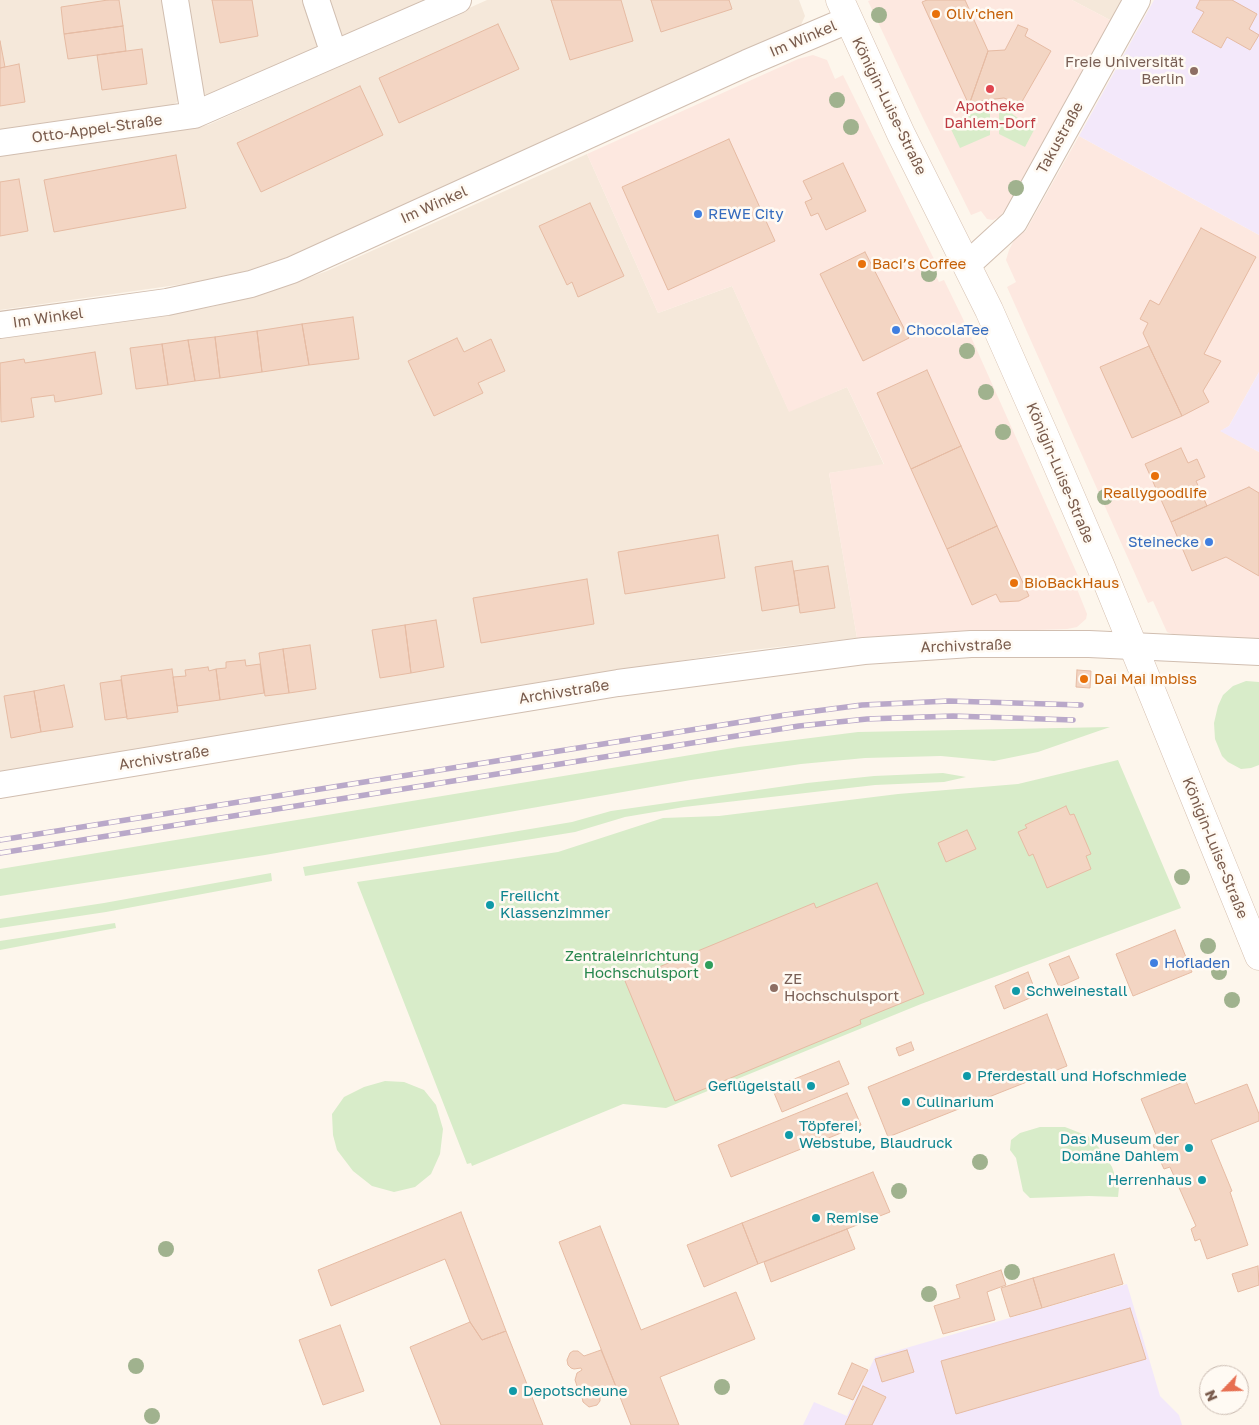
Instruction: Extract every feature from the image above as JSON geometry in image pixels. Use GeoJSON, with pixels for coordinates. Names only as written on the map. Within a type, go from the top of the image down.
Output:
{"type":"FeatureCollection","features":[{"type":"Feature","properties":{"kind":"main road","name":"Königin-Luise-Straße"},"geometry":{"type":"LineString","coordinates":[[844,10],[901,134],[967,264],[1046,439],[1101,567],[1259,956]]}},
{"type":"Feature","properties":{"kind":"street"},"geometry":{"type":"LineString","coordinates":[[175,0],[194,115]]}},
{"type":"Feature","properties":{"kind":"street"},"geometry":{"type":"LineString","coordinates":[[316,0],[334,54]]}},
{"type":"Feature","properties":{"kind":"street","name":"Otto-Appel-Straße"},"geometry":{"type":"LineString","coordinates":[[0,144],[194,115],[458,0]]}},
{"type":"Feature","properties":{"kind":"street","name":"Takustraße"},"geometry":{"type":"LineString","coordinates":[[967,264],[1014,222],[1137,0]]}},
{"type":"Feature","properties":{"kind":"street","name":"Im Winkel"},"geometry":{"type":"LineString","coordinates":[[0,325],[167,302],[251,284],[292,270],[747,63],[844,10]]}},
{"type":"Feature","properties":{"kind":"street","name":"Archivstraße"},"geometry":{"type":"LineString","coordinates":[[0,785],[618,683],[864,651],[971,644],[1132,645],[1259,652]]}},
{"type":"Feature","properties":{"kind":"shaded area"},"geometry":{"type":"Polygon","coordinates":[[[0,0],[163,0],[180,96],[177,102],[170,106],[0,133],[0,0]]]}},
{"type":"Feature","properties":{"kind":"shaded area"},"geometry":{"type":"Polygon","coordinates":[[[181,0],[440,0],[208,96],[203,93],[181,0]]]}},
{"type":"Feature","properties":{"kind":"shaded area"},"geometry":{"type":"Polygon","coordinates":[[[487,0],[799,0],[805,16],[800,27],[306,250],[277,261],[212,280],[0,310],[0,154],[208,125],[487,0]]]}},
{"type":"Feature","properties":{"kind":"shaded area"},"geometry":{"type":"Polygon","coordinates":[[[1072,0],[1124,0],[1112,21],[1072,0]]]}},
{"type":"Feature","properties":{"kind":"shaded area"},"geometry":{"type":"Polygon","coordinates":[[[1072,0],[1112,21],[1011,203],[999,217],[993,220],[987,219],[981,211],[971,215],[868,1],[1072,0]]]}},
{"type":"Feature","properties":{"kind":"shaded area","name":"Freie Universität Berlin"},"geometry":{"type":"Polygon","coordinates":[[[1154,0],[1259,0],[1259,235],[1079,136],[1154,0]]]}},
{"type":"Feature","properties":{"kind":"shaded area"},"geometry":{"type":"Polygon","coordinates":[[[813,55],[827,60],[835,79],[843,75],[935,261],[930,264],[939,282],[944,280],[963,319],[1083,587],[1077,589],[1087,614],[1086,619],[1077,627],[857,638],[829,473],[884,464],[847,387],[789,412],[732,286],[658,313],[587,154],[798,59],[813,55]]]}},
{"type":"Feature","properties":{"kind":"shaded area"},"geometry":{"type":"Polygon","coordinates":[[[1079,136],[1259,235],[1259,372],[1229,426],[1221,431],[1259,452],[1259,640],[1172,634],[1167,632],[1153,601],[1148,603],[1007,287],[1016,282],[1006,260],[1009,250],[1020,229],[1025,232],[1079,136]]]}},
{"type":"Feature","properties":{"kind":"shaded area"},"geometry":{"type":"Polygon","coordinates":[[[587,154],[658,313],[732,286],[789,411],[847,387],[884,465],[829,473],[857,638],[735,652],[0,772],[0,337],[211,307],[266,293],[327,271],[587,154]]]}},
{"type":"Feature","properties":{"kind":"shaded area"},"geometry":{"type":"Polygon","coordinates":[[[1259,372],[1259,452],[1220,431],[1229,426],[1259,372]]]}},
{"type":"Feature","properties":{"kind":"shaded area"},"geometry":{"type":"Polygon","coordinates":[[[1127,1284],[1160,1396],[1179,1415],[1182,1425],[803,1425],[814,1402],[847,1416],[875,1357],[1127,1284]]]}},
{"type":"Feature","properties":{"kind":"green space"},"geometry":{"type":"Polygon","coordinates":[[[990,109],[990,135],[960,148],[949,125],[967,115],[990,109]]]}},
{"type":"Feature","properties":{"kind":"green space"},"geometry":{"type":"Polygon","coordinates":[[[1007,110],[1034,130],[1025,147],[999,134],[999,112],[1007,110]]]}},
{"type":"Feature","properties":{"kind":"green space"},"geometry":{"type":"Polygon","coordinates":[[[1246,681],[1259,682],[1259,765],[1241,769],[1228,762],[1222,756],[1215,739],[1214,723],[1223,695],[1233,686],[1246,681]]]}},
{"type":"Feature","properties":{"kind":"green space"},"geometry":{"type":"Polygon","coordinates":[[[1110,727],[1038,752],[994,761],[941,756],[865,758],[801,764],[691,780],[265,855],[0,896],[0,869],[739,747],[858,732],[1110,727]]]}},
{"type":"Feature","properties":{"kind":"green space","name":"Zentraleinrichtung Hochschulsport"},"geometry":{"type":"Polygon","coordinates":[[[1118,760],[1181,908],[921,1004],[666,1108],[623,1104],[472,1166],[471,1163],[467,1164],[357,882],[558,852],[663,818],[719,816],[898,794],[1018,784],[1118,760]]]}},
{"type":"Feature","properties":{"kind":"green space"},"geometry":{"type":"Polygon","coordinates":[[[943,773],[966,777],[944,782],[875,785],[684,807],[625,817],[575,832],[305,876],[303,867],[572,822],[611,811],[807,783],[874,776],[943,773]]]}},
{"type":"Feature","properties":{"kind":"green space"},"geometry":{"type":"Polygon","coordinates":[[[271,873],[272,881],[106,912],[0,928],[0,919],[104,903],[271,873]]]}},
{"type":"Feature","properties":{"kind":"green space"},"geometry":{"type":"Polygon","coordinates":[[[115,923],[116,928],[0,950],[0,941],[115,923]]]}},
{"type":"Feature","properties":{"kind":"green space"},"geometry":{"type":"Polygon","coordinates":[[[385,1081],[404,1082],[424,1090],[436,1105],[443,1129],[440,1154],[431,1174],[415,1187],[394,1192],[372,1186],[353,1171],[337,1150],[333,1135],[332,1114],[344,1097],[364,1087],[385,1081]]]}},
{"type":"Feature","properties":{"kind":"green space"},"geometry":{"type":"Polygon","coordinates":[[[1040,1127],[1065,1127],[1088,1136],[1102,1151],[1112,1167],[1119,1187],[1118,1197],[1030,1198],[1023,1191],[1016,1158],[1010,1150],[1011,1140],[1020,1133],[1040,1127]]]}},
{"type":"Feature","properties":{"kind":"building"},"geometry":{"type":"Polygon","coordinates":[[[119,0],[123,26],[64,34],[61,7],[119,0]]]}},
{"type":"Feature","properties":{"kind":"building"},"geometry":{"type":"Polygon","coordinates":[[[212,0],[252,0],[258,36],[220,43],[212,0]]]}},
{"type":"Feature","properties":{"kind":"building"},"geometry":{"type":"Polygon","coordinates":[[[551,0],[621,0],[633,41],[570,60],[551,0]]]}},
{"type":"Feature","properties":{"kind":"building"},"geometry":{"type":"Polygon","coordinates":[[[651,0],[729,0],[732,9],[661,32],[651,0]]]}},
{"type":"Feature","properties":{"kind":"building"},"geometry":{"type":"Polygon","coordinates":[[[927,0],[965,0],[988,51],[969,105],[922,2],[927,0]]]}},
{"type":"Feature","properties":{"kind":"building"},"geometry":{"type":"Polygon","coordinates":[[[1200,0],[1232,0],[1257,14],[1249,29],[1259,35],[1250,50],[1227,37],[1221,48],[1192,32],[1204,12],[1196,8],[1200,0]]]}},
{"type":"Feature","properties":{"kind":"building"},"geometry":{"type":"Polygon","coordinates":[[[498,24],[519,69],[399,123],[379,78],[498,24]]]}},
{"type":"Feature","properties":{"kind":"building"},"geometry":{"type":"Polygon","coordinates":[[[1018,25],[1028,29],[1025,36],[1051,51],[1020,105],[1004,98],[986,100],[969,105],[988,51],[1005,50],[1018,25]]]}},
{"type":"Feature","properties":{"kind":"building"},"geometry":{"type":"Polygon","coordinates":[[[123,26],[126,51],[68,59],[64,34],[123,26]]]}},
{"type":"Feature","properties":{"kind":"building"},"geometry":{"type":"Polygon","coordinates":[[[0,41],[5,67],[0,68],[0,41]]]}},
{"type":"Feature","properties":{"kind":"building"},"geometry":{"type":"Polygon","coordinates":[[[142,49],[147,84],[102,90],[97,55],[142,49]]]}},
{"type":"Feature","properties":{"kind":"building"},"geometry":{"type":"Polygon","coordinates":[[[19,64],[25,102],[0,106],[0,68],[19,64]]]}},
{"type":"Feature","properties":{"kind":"building"},"geometry":{"type":"Polygon","coordinates":[[[360,86],[383,135],[261,192],[237,143],[360,86]]]}},
{"type":"Feature","properties":{"kind":"building","name":"REWE City"},"geometry":{"type":"Polygon","coordinates":[[[729,139],[775,241],[668,290],[622,187],[729,139]]]}},
{"type":"Feature","properties":{"kind":"building"},"geometry":{"type":"Polygon","coordinates":[[[176,155],[186,208],[54,232],[44,180],[176,155]]]}},
{"type":"Feature","properties":{"kind":"building"},"geometry":{"type":"Polygon","coordinates":[[[843,163],[866,211],[826,230],[818,213],[811,216],[805,202],[812,199],[803,181],[843,163]]]}},
{"type":"Feature","properties":{"kind":"building"},"geometry":{"type":"Polygon","coordinates":[[[19,179],[28,231],[0,236],[0,182],[19,179]]]}},
{"type":"Feature","properties":{"kind":"building"},"geometry":{"type":"Polygon","coordinates":[[[590,203],[624,276],[578,297],[572,282],[567,285],[539,226],[590,203]]]}},
{"type":"Feature","properties":{"kind":"building"},"geometry":{"type":"Polygon","coordinates":[[[1201,228],[1256,257],[1204,354],[1221,361],[1203,391],[1209,402],[1182,416],[1143,333],[1148,323],[1140,319],[1150,300],[1159,305],[1201,228]]]}},
{"type":"Feature","properties":{"kind":"building"},"geometry":{"type":"Polygon","coordinates":[[[865,252],[909,338],[863,361],[820,274],[865,252]]]}},
{"type":"Feature","properties":{"kind":"building"},"geometry":{"type":"Polygon","coordinates":[[[353,317],[359,359],[309,365],[302,324],[353,317]]]}},
{"type":"Feature","properties":{"kind":"building"},"geometry":{"type":"Polygon","coordinates":[[[302,324],[309,365],[262,372],[257,331],[302,324]]]}},
{"type":"Feature","properties":{"kind":"building"},"geometry":{"type":"Polygon","coordinates":[[[257,331],[262,372],[220,378],[215,337],[257,331]]]}},
{"type":"Feature","properties":{"kind":"building"},"geometry":{"type":"Polygon","coordinates":[[[215,337],[220,378],[195,381],[188,340],[215,337]]]}},
{"type":"Feature","properties":{"kind":"building"},"geometry":{"type":"Polygon","coordinates":[[[457,338],[464,352],[491,339],[505,371],[478,383],[483,393],[434,416],[408,361],[457,338]]]}},
{"type":"Feature","properties":{"kind":"building"},"geometry":{"type":"Polygon","coordinates":[[[188,340],[195,381],[168,385],[162,344],[188,340]]]}},
{"type":"Feature","properties":{"kind":"building"},"geometry":{"type":"Polygon","coordinates":[[[162,344],[168,385],[136,389],[130,348],[162,344]]]}},
{"type":"Feature","properties":{"kind":"building"},"geometry":{"type":"Polygon","coordinates":[[[1149,346],[1182,416],[1132,438],[1100,367],[1149,346]]]}},
{"type":"Feature","properties":{"kind":"building"},"geometry":{"type":"Polygon","coordinates":[[[95,352],[102,394],[55,402],[54,395],[31,398],[34,417],[1,422],[0,363],[24,359],[25,363],[95,352]]]}},
{"type":"Feature","properties":{"kind":"building"},"geometry":{"type":"Polygon","coordinates":[[[927,370],[961,446],[911,469],[877,393],[927,370]]]}},
{"type":"Feature","properties":{"kind":"building"},"geometry":{"type":"Polygon","coordinates":[[[961,446],[997,526],[947,549],[911,469],[961,446]]]}},
{"type":"Feature","properties":{"kind":"building"},"geometry":{"type":"Polygon","coordinates":[[[1181,448],[1188,463],[1197,459],[1205,477],[1196,481],[1207,506],[1171,522],[1145,464],[1181,448]]]}},
{"type":"Feature","properties":{"kind":"building"},"geometry":{"type":"Polygon","coordinates":[[[1249,487],[1259,493],[1259,576],[1226,557],[1192,571],[1171,522],[1249,487]]]}},
{"type":"Feature","properties":{"kind":"building"},"geometry":{"type":"Polygon","coordinates":[[[997,526],[1029,596],[1019,601],[1000,602],[996,594],[972,605],[947,549],[997,526]]]}},
{"type":"Feature","properties":{"kind":"building"},"geometry":{"type":"Polygon","coordinates":[[[718,535],[725,578],[625,594],[618,552],[718,535]]]}},
{"type":"Feature","properties":{"kind":"building"},"geometry":{"type":"Polygon","coordinates":[[[792,561],[799,605],[762,611],[755,567],[792,561]]]}},
{"type":"Feature","properties":{"kind":"building"},"geometry":{"type":"Polygon","coordinates":[[[828,566],[835,608],[800,613],[794,571],[828,566]]]}},
{"type":"Feature","properties":{"kind":"building"},"geometry":{"type":"Polygon","coordinates":[[[587,579],[594,624],[481,643],[473,598],[587,579]]]}},
{"type":"Feature","properties":{"kind":"building"},"geometry":{"type":"Polygon","coordinates":[[[436,620],[444,667],[411,673],[405,625],[436,620]]]}},
{"type":"Feature","properties":{"kind":"building"},"geometry":{"type":"Polygon","coordinates":[[[405,625],[411,673],[380,678],[372,630],[405,625]]]}},
{"type":"Feature","properties":{"kind":"building"},"geometry":{"type":"Polygon","coordinates":[[[310,645],[316,689],[289,693],[283,649],[310,645]]]}},
{"type":"Feature","properties":{"kind":"building"},"geometry":{"type":"Polygon","coordinates":[[[283,649],[289,693],[265,696],[259,653],[283,649]]]}},
{"type":"Feature","properties":{"kind":"building"},"geometry":{"type":"Polygon","coordinates":[[[245,660],[246,666],[260,664],[264,693],[220,700],[216,669],[226,668],[226,662],[245,660]]]}},
{"type":"Feature","properties":{"kind":"building"},"geometry":{"type":"Polygon","coordinates":[[[208,667],[209,671],[216,669],[220,700],[177,706],[173,677],[186,676],[185,670],[208,667]]]}},
{"type":"Feature","properties":{"kind":"building"},"geometry":{"type":"Polygon","coordinates":[[[172,669],[178,712],[127,719],[121,676],[172,669]]]}},
{"type":"Feature","properties":{"kind":"building","name":"Dai Mai Imbiss"},"geometry":{"type":"Polygon","coordinates":[[[1077,670],[1091,671],[1090,688],[1076,687],[1077,670]]]}},
{"type":"Feature","properties":{"kind":"building"},"geometry":{"type":"Polygon","coordinates":[[[121,680],[127,717],[105,720],[100,683],[121,680]]]}},
{"type":"Feature","properties":{"kind":"building"},"geometry":{"type":"Polygon","coordinates":[[[64,685],[73,727],[41,732],[34,691],[64,685]]]}},
{"type":"Feature","properties":{"kind":"building"},"geometry":{"type":"Polygon","coordinates":[[[34,691],[41,732],[11,738],[4,696],[34,691]]]}},
{"type":"Feature","properties":{"kind":"building"},"geometry":{"type":"Polygon","coordinates":[[[1066,806],[1070,815],[1074,814],[1091,854],[1086,856],[1091,869],[1047,888],[1033,854],[1029,856],[1018,832],[1027,828],[1025,825],[1066,806]]]}},
{"type":"Feature","properties":{"kind":"building"},"geometry":{"type":"Polygon","coordinates":[[[967,830],[976,849],[946,862],[938,843],[967,830]]]}},
{"type":"Feature","properties":{"kind":"building","name":"ZE Hochschulsport"},"geometry":{"type":"Polygon","coordinates":[[[877,883],[924,994],[860,1020],[861,1024],[675,1101],[625,981],[814,903],[816,908],[877,883]]]}},
{"type":"Feature","properties":{"kind":"building","name":"Hofladen"},"geometry":{"type":"Polygon","coordinates":[[[1175,930],[1192,972],[1133,996],[1116,954],[1175,930]]]}},
{"type":"Feature","properties":{"kind":"building"},"geometry":{"type":"Polygon","coordinates":[[[1069,956],[1079,978],[1059,987],[1049,964],[1069,956]]]}},
{"type":"Feature","properties":{"kind":"building","name":"Schweinestall"},"geometry":{"type":"Polygon","coordinates":[[[1028,972],[1037,995],[1004,1009],[995,986],[1028,972]]]}},
{"type":"Feature","properties":{"kind":"building","name":"Pferdestall und Hofschmiede"},"geometry":{"type":"Polygon","coordinates":[[[1047,1014],[1067,1066],[888,1137],[868,1087],[1047,1014]]]}},
{"type":"Feature","properties":{"kind":"building"},"geometry":{"type":"Polygon","coordinates":[[[911,1042],[914,1050],[899,1056],[896,1048],[911,1042]]]}},
{"type":"Feature","properties":{"kind":"building","name":"Geflügelstall"},"geometry":{"type":"Polygon","coordinates":[[[839,1061],[849,1084],[782,1112],[772,1088],[839,1061]]]}},
{"type":"Feature","properties":{"kind":"building","name":"Herrenhaus"},"geometry":{"type":"Polygon","coordinates":[[[1186,1081],[1195,1104],[1247,1084],[1259,1114],[1259,1121],[1211,1140],[1232,1191],[1230,1192],[1248,1245],[1207,1259],[1200,1239],[1195,1241],[1191,1229],[1196,1226],[1170,1167],[1164,1169],[1153,1145],[1159,1142],[1141,1099],[1186,1081]]]}},
{"type":"Feature","properties":{"kind":"building","name":"Töpferei, Webstube, Blaudruck"},"geometry":{"type":"Polygon","coordinates":[[[847,1093],[861,1125],[731,1177],[718,1145],[847,1093]]]}},
{"type":"Feature","properties":{"kind":"building","name":"Remise"},"geometry":{"type":"Polygon","coordinates":[[[873,1172],[890,1212],[758,1264],[742,1223],[873,1172]]]}},
{"type":"Feature","properties":{"kind":"building"},"geometry":{"type":"Polygon","coordinates":[[[461,1212],[506,1331],[482,1340],[470,1322],[445,1259],[331,1306],[318,1270],[461,1212]]]}},
{"type":"Feature","properties":{"kind":"building"},"geometry":{"type":"Polygon","coordinates":[[[742,1223],[758,1264],[704,1287],[687,1245],[742,1223]]]}},
{"type":"Feature","properties":{"kind":"building"},"geometry":{"type":"Polygon","coordinates":[[[600,1226],[641,1330],[736,1292],[755,1339],[660,1377],[679,1425],[631,1425],[559,1242],[600,1226]]]}},
{"type":"Feature","properties":{"kind":"building"},"geometry":{"type":"Polygon","coordinates":[[[847,1229],[855,1249],[771,1282],[764,1262],[847,1229]]]}},
{"type":"Feature","properties":{"kind":"building"},"geometry":{"type":"Polygon","coordinates":[[[1114,1254],[1123,1284],[1042,1308],[1033,1278],[1114,1254]]]}},
{"type":"Feature","properties":{"kind":"building"},"geometry":{"type":"Polygon","coordinates":[[[1258,1266],[1259,1285],[1238,1292],[1232,1274],[1258,1266]]]}},
{"type":"Feature","properties":{"kind":"building"},"geometry":{"type":"Polygon","coordinates":[[[1001,1270],[1006,1285],[987,1292],[995,1320],[943,1334],[934,1306],[960,1298],[956,1285],[1001,1270]]]}},
{"type":"Feature","properties":{"kind":"building"},"geometry":{"type":"Polygon","coordinates":[[[1033,1278],[1042,1308],[1010,1317],[1001,1288],[1033,1278]]]}},
{"type":"Feature","properties":{"kind":"building"},"geometry":{"type":"Polygon","coordinates":[[[1130,1308],[1146,1359],[956,1414],[941,1361],[1130,1308]]]}},
{"type":"Feature","properties":{"kind":"building"},"geometry":{"type":"Polygon","coordinates":[[[470,1322],[482,1340],[506,1331],[543,1425],[441,1425],[410,1347],[470,1322]]]}},
{"type":"Feature","properties":{"kind":"building"},"geometry":{"type":"Polygon","coordinates":[[[340,1325],[364,1391],[323,1405],[299,1340],[340,1325]]]}},
{"type":"Feature","properties":{"kind":"building"},"geometry":{"type":"Polygon","coordinates":[[[601,1350],[617,1389],[600,1396],[600,1401],[597,1405],[589,1407],[583,1402],[582,1397],[584,1392],[589,1389],[588,1387],[581,1388],[577,1386],[575,1380],[577,1373],[582,1370],[581,1368],[571,1368],[567,1360],[573,1351],[578,1351],[584,1356],[601,1350]]]}},
{"type":"Feature","properties":{"kind":"building"},"geometry":{"type":"Polygon","coordinates":[[[907,1350],[914,1372],[882,1382],[875,1359],[907,1350]]]}},
{"type":"Feature","properties":{"kind":"building"},"geometry":{"type":"Polygon","coordinates":[[[852,1363],[868,1370],[853,1400],[838,1394],[852,1363]]]}},
{"type":"Feature","properties":{"kind":"building"},"geometry":{"type":"Polygon","coordinates":[[[863,1386],[886,1397],[872,1425],[845,1425],[863,1386]]]}},
{"type":"Feature","properties":{"kind":"railway"},"geometry":{"type":"LineString","coordinates":[[0,840],[785,715],[862,705],[949,701],[1081,705]]}},
{"type":"Feature","properties":{"kind":"railway"},"geometry":{"type":"LineString","coordinates":[[0,853],[799,726],[867,719],[953,716],[1073,720]]}},
{"type":"Feature","properties":{"kind":"place","name":"Oliv'chen"},"geometry":{"type":"Point","coordinates":[936,14]}},
{"type":"Feature","properties":{"kind":"place","name":"Freie Universität Berlin"},"geometry":{"type":"Point","coordinates":[1194,71]}},
{"type":"Feature","properties":{"kind":"place","name":"Apotheke Dahlem-Dorf"},"geometry":{"type":"Point","coordinates":[990,89]}},
{"type":"Feature","properties":{"kind":"place","name":"REWE City"},"geometry":{"type":"Point","coordinates":[698,214]}},
{"type":"Feature","properties":{"kind":"place","name":"Baci’s Coffee"},"geometry":{"type":"Point","coordinates":[862,264]}},
{"type":"Feature","properties":{"kind":"place","name":"ChocolaTee"},"geometry":{"type":"Point","coordinates":[896,330]}},
{"type":"Feature","properties":{"kind":"place","name":"Reallygoodlife"},"geometry":{"type":"Point","coordinates":[1155,476]}},
{"type":"Feature","properties":{"kind":"place","name":"Steinecke"},"geometry":{"type":"Point","coordinates":[1209,542]}},
{"type":"Feature","properties":{"kind":"place","name":"BioBackHaus"},"geometry":{"type":"Point","coordinates":[1014,583]}},
{"type":"Feature","properties":{"kind":"place","name":"Dai Mai Imbiss"},"geometry":{"type":"Point","coordinates":[1084,679]}},
{"type":"Feature","properties":{"kind":"place","name":"Freilicht Klassenzimmer"},"geometry":{"type":"Point","coordinates":[490,905]}},
{"type":"Feature","properties":{"kind":"place","name":"Hofladen"},"geometry":{"type":"Point","coordinates":[1154,963]}},
{"type":"Feature","properties":{"kind":"place","name":"Zentraleinrichtung Hochschulsport"},"geometry":{"type":"Point","coordinates":[709,965]}},
{"type":"Feature","properties":{"kind":"place","name":"ZE Hochschulsport"},"geometry":{"type":"Point","coordinates":[774,988]}},
{"type":"Feature","properties":{"kind":"place","name":"Schweinestall"},"geometry":{"type":"Point","coordinates":[1016,991]}},
{"type":"Feature","properties":{"kind":"place","name":"Pferdestall und Hofschmiede"},"geometry":{"type":"Point","coordinates":[967,1076]}},
{"type":"Feature","properties":{"kind":"place","name":"Geflügelstall"},"geometry":{"type":"Point","coordinates":[811,1086]}},
{"type":"Feature","properties":{"kind":"place","name":"Culinarium"},"geometry":{"type":"Point","coordinates":[906,1102]}},
{"type":"Feature","properties":{"kind":"place","name":"Töpferei, Webstube, Blaudruck"},"geometry":{"type":"Point","coordinates":[789,1135]}},
{"type":"Feature","properties":{"kind":"place","name":"Das Museum der Domäne Dahlem"},"geometry":{"type":"Point","coordinates":[1189,1148]}},
{"type":"Feature","properties":{"kind":"place","name":"Herrenhaus"},"geometry":{"type":"Point","coordinates":[1202,1180]}},
{"type":"Feature","properties":{"kind":"place","name":"Remise"},"geometry":{"type":"Point","coordinates":[816,1218]}},
{"type":"Feature","properties":{"kind":"place","name":"Depotscheune"},"geometry":{"type":"Point","coordinates":[513,1391]}}]}
